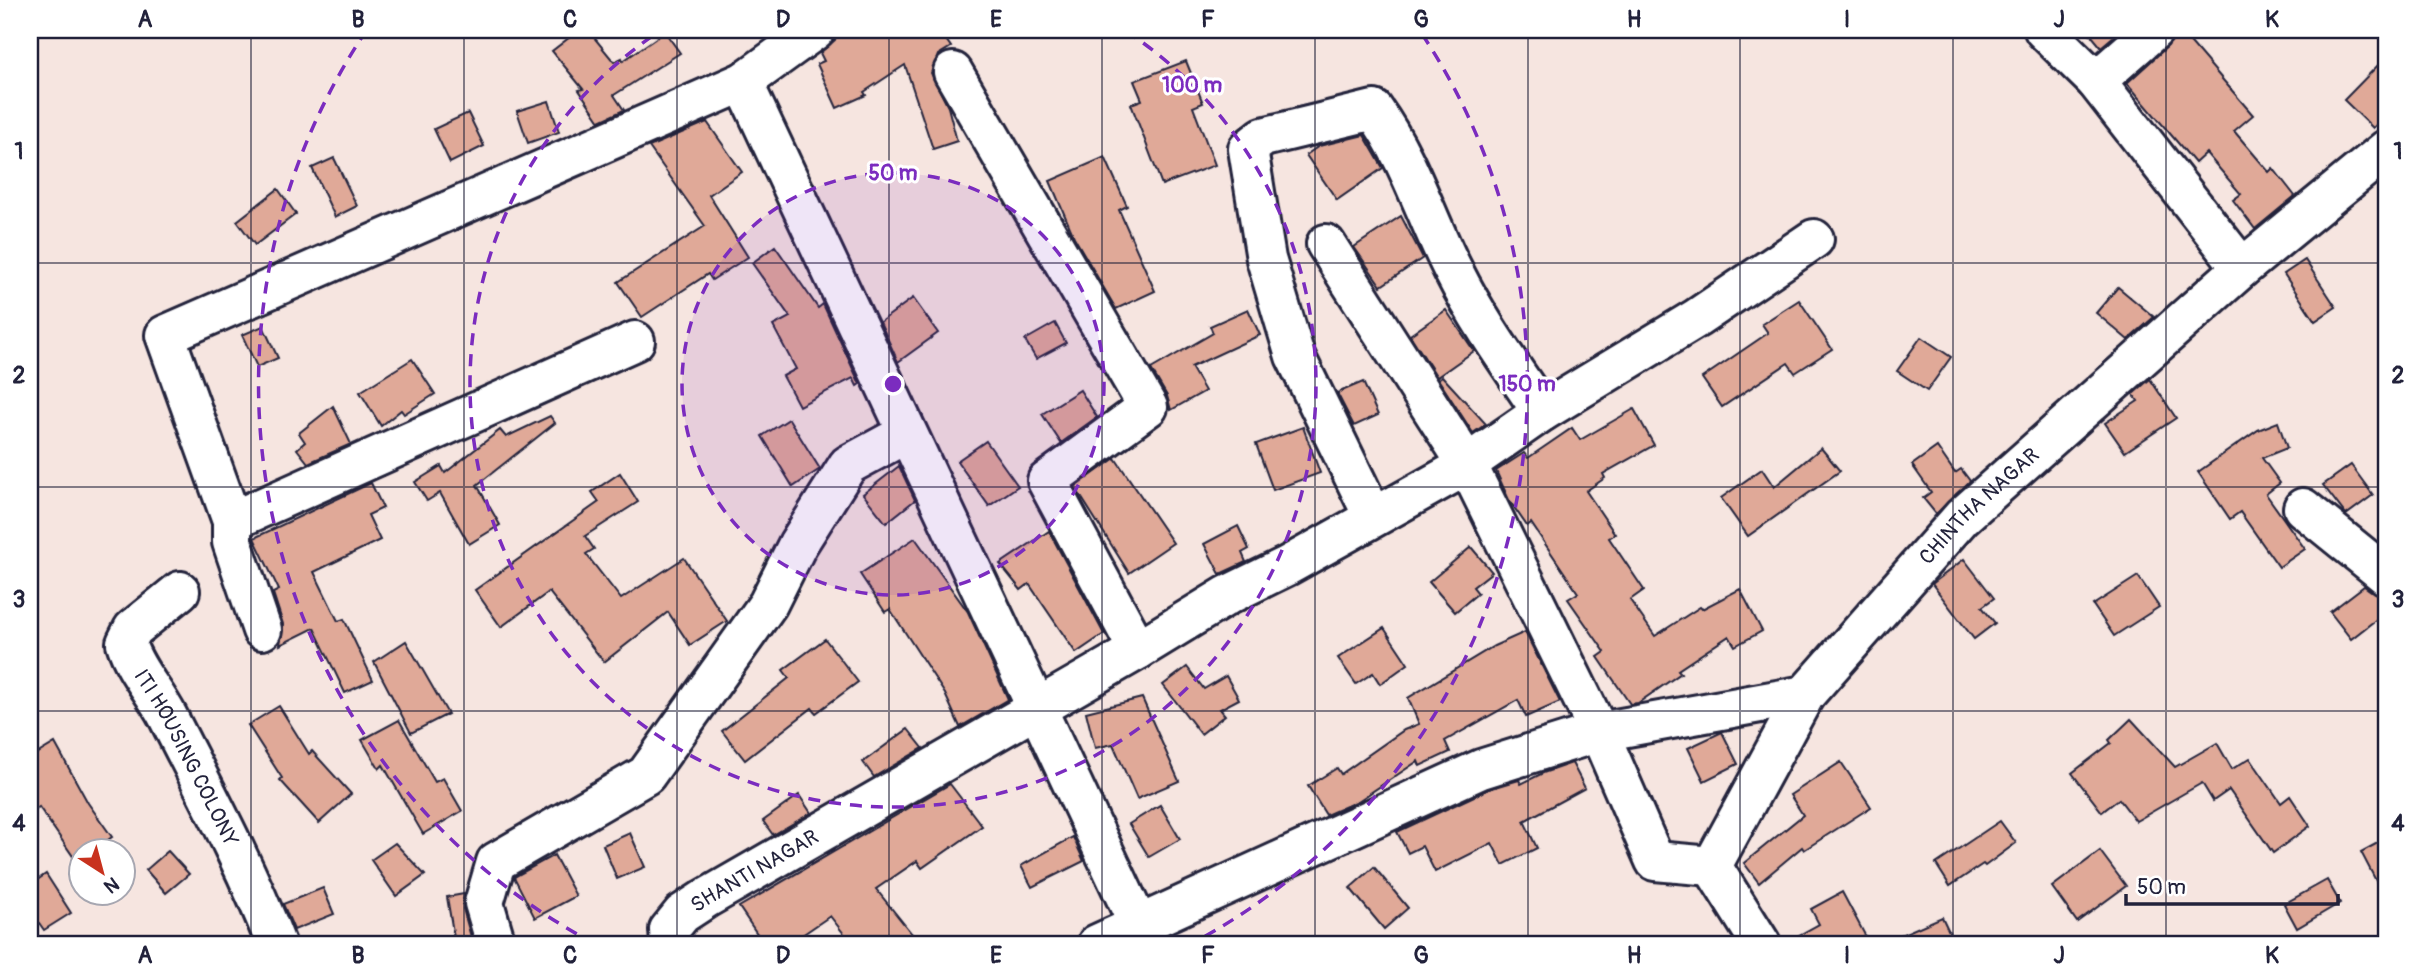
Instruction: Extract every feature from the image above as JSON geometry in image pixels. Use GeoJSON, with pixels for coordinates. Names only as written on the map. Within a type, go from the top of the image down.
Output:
{"type":"FeatureCollection","features":[{"type":"Feature","properties":{"kind":"street"},"geometry":{"type":"LineString","coordinates":[[262,630],[232,542],[232,521],[165,335],[743,82],[816,30]]}},
{"type":"Feature","properties":{"kind":"street"},"geometry":{"type":"LineString","coordinates":[[2044,30],[2096,81],[2242,268]]}},
{"type":"Feature","properties":{"kind":"street"},"geometry":{"type":"LineString","coordinates":[[2096,81],[2154,30]]}},
{"type":"Feature","properties":{"kind":"street"},"geometry":{"type":"LineString","coordinates":[[953,72],[1148,407],[1047,481],[1138,650]]}},
{"type":"Feature","properties":{"kind":"street"},"geometry":{"type":"LineString","coordinates":[[743,82],[1035,710],[1139,926]]}},
{"type":"Feature","properties":{"kind":"street"},"geometry":{"type":"LineString","coordinates":[[1373,516],[1295,356],[1266,259],[1248,149],[1263,137],[1374,110],[1386,127],[1425,202],[1452,269],[1477,316],[1542,412]]}},
{"type":"Feature","properties":{"kind":"street","name":"CHINTHA NAGAR"},"geometry":{"type":"LineString","coordinates":[[1712,866],[1805,695],[1962,517],[2242,268],[2387,149]]}},
{"type":"Feature","properties":{"kind":"street","name":"SHANTI NAGAR"},"geometry":{"type":"LineString","coordinates":[[670,944],[669,930],[682,914],[1228,595],[1287,566],[1467,464],[1542,412],[1697,318],[1814,239]]}},
{"type":"Feature","properties":{"kind":"street"},"geometry":{"type":"LineString","coordinates":[[1326,244],[1467,464],[1599,732],[1656,861],[1712,866],[1761,944]]}},
{"type":"Feature","properties":{"kind":"street"},"geometry":{"type":"LineString","coordinates":[[232,521],[635,341]]}},
{"type":"Feature","properties":{"kind":"street"},"geometry":{"type":"LineString","coordinates":[[496,944],[484,902],[496,862],[646,775],[768,604],[798,544],[848,465],[906,433]]}},
{"type":"Feature","properties":{"kind":"street"},"geometry":{"type":"LineString","coordinates":[[2303,508],[2387,576]]}},
{"type":"Feature","properties":{"kind":"street","name":"ITI HOUSING COLONY"},"geometry":{"type":"LineString","coordinates":[[180,591],[134,629],[126,643],[130,655],[171,722],[236,852],[276,944]]}},
{"type":"Feature","properties":{"kind":"street"},"geometry":{"type":"LineString","coordinates":[[1097,944],[1481,769],[1599,732],[1805,695]]}},
{"type":"Feature","properties":{"kind":"building"},"geometry":{"type":"Polygon","coordinates":[[[579,30],[588,30],[614,62],[622,58],[623,61],[665,32],[680,53],[614,95],[624,110],[600,121],[579,90],[583,89],[552,51],[579,30]]]}},
{"type":"Feature","properties":{"kind":"building"},"geometry":{"type":"Polygon","coordinates":[[[837,30],[939,30],[951,47],[938,55],[931,73],[948,107],[957,141],[933,149],[905,65],[864,92],[866,95],[837,108],[817,64],[824,61],[820,53],[835,40],[837,30]]]}},
{"type":"Feature","properties":{"kind":"building"},"geometry":{"type":"Polygon","coordinates":[[[2087,30],[2121,30],[2101,47],[2087,30]]]}},
{"type":"Feature","properties":{"kind":"building"},"geometry":{"type":"Polygon","coordinates":[[[2175,30],[2180,30],[2253,115],[2234,131],[2269,172],[2273,168],[2295,196],[2255,229],[2233,200],[2241,194],[2206,153],[2195,163],[2127,83],[2168,46],[2175,30]]]}},
{"type":"Feature","properties":{"kind":"building"},"geometry":{"type":"Polygon","coordinates":[[[2387,56],[2387,114],[2373,128],[2344,100],[2387,56]]]}},
{"type":"Feature","properties":{"kind":"building"},"geometry":{"type":"Polygon","coordinates":[[[1186,61],[1203,103],[1193,107],[1215,165],[1162,185],[1131,104],[1142,100],[1134,81],[1186,61]]]}},
{"type":"Feature","properties":{"kind":"building"},"geometry":{"type":"Polygon","coordinates":[[[549,101],[559,132],[528,143],[517,111],[549,101]]]}},
{"type":"Feature","properties":{"kind":"building"},"geometry":{"type":"Polygon","coordinates":[[[468,113],[484,146],[450,163],[434,129],[468,113]]]}},
{"type":"Feature","properties":{"kind":"building"},"geometry":{"type":"Polygon","coordinates":[[[707,122],[742,172],[709,195],[748,257],[712,280],[708,274],[642,317],[618,282],[705,226],[649,147],[707,122]]]}},
{"type":"Feature","properties":{"kind":"building"},"geometry":{"type":"Polygon","coordinates":[[[1364,135],[1383,168],[1337,200],[1306,155],[1319,146],[1364,135]]]}},
{"type":"Feature","properties":{"kind":"building"},"geometry":{"type":"Polygon","coordinates":[[[1105,157],[1127,206],[1119,210],[1155,291],[1116,309],[1074,237],[1050,181],[1105,157]]]}},
{"type":"Feature","properties":{"kind":"building"},"geometry":{"type":"Polygon","coordinates":[[[334,158],[357,206],[335,217],[312,168],[334,158]]]}},
{"type":"Feature","properties":{"kind":"building"},"geometry":{"type":"Polygon","coordinates":[[[278,189],[296,214],[255,245],[237,221],[278,189]]]}},
{"type":"Feature","properties":{"kind":"building"},"geometry":{"type":"Polygon","coordinates":[[[1401,216],[1423,258],[1381,286],[1354,247],[1401,216]]]}},
{"type":"Feature","properties":{"kind":"building"},"geometry":{"type":"Polygon","coordinates":[[[775,246],[818,308],[823,304],[860,384],[857,386],[853,378],[799,406],[783,376],[796,369],[773,326],[790,317],[752,263],[775,246]]]}},
{"type":"Feature","properties":{"kind":"building"},"geometry":{"type":"Polygon","coordinates":[[[2305,260],[2336,307],[2315,321],[2284,274],[2305,260]]]}},
{"type":"Feature","properties":{"kind":"building"},"geometry":{"type":"Polygon","coordinates":[[[2118,287],[2154,317],[2128,340],[2096,313],[2118,287]]]}},
{"type":"Feature","properties":{"kind":"building"},"geometry":{"type":"Polygon","coordinates":[[[913,298],[938,333],[898,362],[880,322],[913,298]]]}},
{"type":"Feature","properties":{"kind":"building"},"geometry":{"type":"Polygon","coordinates":[[[1799,300],[1832,349],[1795,373],[1788,363],[1722,407],[1702,378],[1768,333],[1762,324],[1799,300]]]}},
{"type":"Feature","properties":{"kind":"building"},"geometry":{"type":"Polygon","coordinates":[[[1248,309],[1260,335],[1191,367],[1205,391],[1171,410],[1167,396],[1151,369],[1213,333],[1210,326],[1248,309]]]}},
{"type":"Feature","properties":{"kind":"building"},"geometry":{"type":"Polygon","coordinates":[[[1446,310],[1474,351],[1437,377],[1410,335],[1446,310]]]}},
{"type":"Feature","properties":{"kind":"building"},"geometry":{"type":"Polygon","coordinates":[[[1055,323],[1066,343],[1036,359],[1025,340],[1055,323]]]}},
{"type":"Feature","properties":{"kind":"building"},"geometry":{"type":"Polygon","coordinates":[[[263,326],[278,358],[257,367],[242,335],[263,326]]]}},
{"type":"Feature","properties":{"kind":"building"},"geometry":{"type":"Polygon","coordinates":[[[1921,337],[1951,357],[1927,391],[1897,371],[1921,337]]]}},
{"type":"Feature","properties":{"kind":"building"},"geometry":{"type":"Polygon","coordinates":[[[412,359],[435,394],[404,414],[401,410],[381,426],[360,392],[412,359]]]}},
{"type":"Feature","properties":{"kind":"building"},"geometry":{"type":"Polygon","coordinates":[[[1442,376],[1486,424],[1473,433],[1438,379],[1442,376]]]}},
{"type":"Feature","properties":{"kind":"building"},"geometry":{"type":"Polygon","coordinates":[[[2150,379],[2176,418],[2125,452],[2105,423],[2138,401],[2133,394],[2150,379]]]}},
{"type":"Feature","properties":{"kind":"building"},"geometry":{"type":"Polygon","coordinates":[[[1363,382],[1378,415],[1354,426],[1337,393],[1363,382]]]}},
{"type":"Feature","properties":{"kind":"building"},"geometry":{"type":"Polygon","coordinates":[[[1080,390],[1097,417],[1061,443],[1042,414],[1080,390]]]}},
{"type":"Feature","properties":{"kind":"building"},"geometry":{"type":"Polygon","coordinates":[[[333,406],[351,444],[308,463],[297,449],[305,442],[299,433],[333,406]]]}},
{"type":"Feature","properties":{"kind":"building"},"geometry":{"type":"Polygon","coordinates":[[[1634,409],[1654,445],[1603,474],[1605,478],[1586,491],[1615,534],[1609,538],[1644,590],[1630,600],[1655,636],[1700,607],[1702,609],[1740,589],[1762,631],[1735,646],[1729,636],[1678,670],[1681,673],[1638,703],[1630,704],[1598,657],[1605,652],[1568,599],[1578,593],[1531,523],[1527,526],[1509,500],[1496,471],[1524,453],[1528,458],[1572,428],[1580,440],[1634,409]]]}},
{"type":"Feature","properties":{"kind":"building"},"geometry":{"type":"Polygon","coordinates":[[[550,416],[555,423],[477,485],[500,525],[469,544],[440,493],[427,501],[415,482],[441,466],[445,473],[500,430],[506,437],[550,416]]]}},
{"type":"Feature","properties":{"kind":"building"},"geometry":{"type":"Polygon","coordinates":[[[789,419],[820,469],[793,487],[762,436],[789,419]]]}},
{"type":"Feature","properties":{"kind":"building"},"geometry":{"type":"Polygon","coordinates":[[[2278,422],[2287,448],[2262,458],[2280,483],[2266,494],[2305,549],[2279,567],[2240,512],[2230,519],[2198,472],[2258,430],[2278,422]]]}},
{"type":"Feature","properties":{"kind":"building"},"geometry":{"type":"Polygon","coordinates":[[[1303,427],[1320,473],[1273,490],[1256,444],[1303,427]]]}},
{"type":"Feature","properties":{"kind":"building"},"geometry":{"type":"Polygon","coordinates":[[[986,441],[1018,486],[989,506],[957,461],[986,441]]]}},
{"type":"Feature","properties":{"kind":"building"},"geometry":{"type":"Polygon","coordinates":[[[1937,447],[1955,473],[1961,469],[1970,481],[1936,514],[1923,498],[1931,492],[1912,465],[1937,447]]]}},
{"type":"Feature","properties":{"kind":"building"},"geometry":{"type":"Polygon","coordinates":[[[1821,448],[1840,471],[1748,536],[1721,498],[1762,469],[1774,487],[1821,448]]]}},
{"type":"Feature","properties":{"kind":"building"},"geometry":{"type":"Polygon","coordinates":[[[1115,458],[1173,543],[1129,573],[1075,487],[1115,458]]]}},
{"type":"Feature","properties":{"kind":"building"},"geometry":{"type":"Polygon","coordinates":[[[2351,465],[2373,495],[2346,515],[2323,485],[2351,465]]]}},
{"type":"Feature","properties":{"kind":"building"},"geometry":{"type":"Polygon","coordinates":[[[899,466],[915,500],[886,523],[863,494],[899,466]]]}},
{"type":"Feature","properties":{"kind":"building"},"geometry":{"type":"Polygon","coordinates":[[[620,473],[638,502],[585,536],[594,549],[586,554],[621,599],[684,558],[727,621],[690,645],[668,612],[604,662],[549,592],[501,627],[475,590],[599,502],[592,492],[620,473]]]}},
{"type":"Feature","properties":{"kind":"building"},"geometry":{"type":"Polygon","coordinates":[[[371,483],[383,508],[368,515],[380,540],[314,572],[338,621],[344,619],[373,680],[345,693],[314,628],[280,645],[283,624],[273,593],[279,590],[254,538],[371,483]]]}},
{"type":"Feature","properties":{"kind":"building"},"geometry":{"type":"Polygon","coordinates":[[[1238,526],[1249,549],[1242,553],[1246,562],[1220,574],[1204,544],[1238,526]]]}},
{"type":"Feature","properties":{"kind":"building"},"geometry":{"type":"Polygon","coordinates":[[[1049,531],[1104,634],[1076,653],[1029,584],[1021,590],[1000,564],[1049,531]]]}},
{"type":"Feature","properties":{"kind":"building"},"geometry":{"type":"Polygon","coordinates":[[[915,538],[968,612],[1008,699],[960,727],[945,694],[890,609],[885,612],[860,574],[915,538]]]}},
{"type":"Feature","properties":{"kind":"building"},"geometry":{"type":"Polygon","coordinates":[[[1471,547],[1492,572],[1473,587],[1478,593],[1455,612],[1429,582],[1471,547]]]}},
{"type":"Feature","properties":{"kind":"building"},"geometry":{"type":"Polygon","coordinates":[[[1964,559],[1994,598],[1982,607],[1995,623],[1974,639],[1932,584],[1964,559]]]}},
{"type":"Feature","properties":{"kind":"building"},"geometry":{"type":"Polygon","coordinates":[[[2138,576],[2159,607],[2114,636],[2093,605],[2138,576]]]}},
{"type":"Feature","properties":{"kind":"building"},"geometry":{"type":"Polygon","coordinates":[[[2364,586],[2387,597],[2387,611],[2351,639],[2330,612],[2364,586]]]}},
{"type":"Feature","properties":{"kind":"building"},"geometry":{"type":"Polygon","coordinates":[[[1384,628],[1408,664],[1380,684],[1373,673],[1356,684],[1338,658],[1384,628]]]}},
{"type":"Feature","properties":{"kind":"building"},"geometry":{"type":"Polygon","coordinates":[[[1525,632],[1560,702],[1526,717],[1518,700],[1445,741],[1450,752],[1420,766],[1418,761],[1358,801],[1326,815],[1308,786],[1337,768],[1341,774],[1404,730],[1419,724],[1408,698],[1494,646],[1525,632]]]}},
{"type":"Feature","properties":{"kind":"building"},"geometry":{"type":"Polygon","coordinates":[[[825,639],[858,682],[816,713],[812,708],[745,760],[722,731],[789,678],[783,670],[825,639]]]}},
{"type":"Feature","properties":{"kind":"building"},"geometry":{"type":"Polygon","coordinates":[[[406,641],[448,714],[411,733],[374,662],[406,641]]]}},
{"type":"Feature","properties":{"kind":"building"},"geometry":{"type":"Polygon","coordinates":[[[1187,667],[1204,689],[1226,676],[1239,699],[1220,709],[1225,715],[1201,734],[1163,685],[1187,667]]]}},
{"type":"Feature","properties":{"kind":"building"},"geometry":{"type":"Polygon","coordinates":[[[1142,698],[1179,781],[1137,799],[1113,744],[1095,748],[1086,712],[1142,698]]]}},
{"type":"Feature","properties":{"kind":"building"},"geometry":{"type":"Polygon","coordinates":[[[279,706],[309,754],[312,751],[351,794],[319,823],[280,780],[282,778],[248,725],[279,706]]]}},
{"type":"Feature","properties":{"kind":"building"},"geometry":{"type":"Polygon","coordinates":[[[2131,719],[2175,767],[2217,743],[2232,769],[2250,758],[2281,803],[2290,796],[2310,826],[2273,853],[2229,790],[2213,801],[2202,783],[2136,821],[2119,799],[2102,812],[2072,773],[2111,743],[2109,740],[2131,719]]]}},
{"type":"Feature","properties":{"kind":"building"},"geometry":{"type":"Polygon","coordinates":[[[399,720],[435,782],[443,778],[462,811],[423,834],[383,765],[379,769],[362,740],[399,720]]]}},
{"type":"Feature","properties":{"kind":"building"},"geometry":{"type":"Polygon","coordinates":[[[908,729],[923,748],[874,777],[863,762],[908,729]]]}},
{"type":"Feature","properties":{"kind":"building"},"geometry":{"type":"Polygon","coordinates":[[[1722,732],[1738,764],[1704,781],[1688,748],[1722,732]]]}},
{"type":"Feature","properties":{"kind":"building"},"geometry":{"type":"Polygon","coordinates":[[[55,743],[88,803],[112,837],[66,838],[66,846],[39,807],[30,814],[30,758],[55,743]]]}},
{"type":"Feature","properties":{"kind":"building"},"geometry":{"type":"Polygon","coordinates":[[[1841,762],[1871,807],[1804,850],[1802,847],[1759,883],[1744,863],[1803,815],[1790,795],[1841,762]]]}},
{"type":"Feature","properties":{"kind":"building"},"geometry":{"type":"Polygon","coordinates":[[[1572,763],[1585,788],[1524,821],[1537,848],[1503,865],[1492,843],[1435,872],[1422,846],[1408,853],[1397,832],[1489,789],[1519,780],[1521,784],[1572,763]]]}},
{"type":"Feature","properties":{"kind":"building"},"geometry":{"type":"Polygon","coordinates":[[[950,784],[982,826],[922,868],[917,861],[876,889],[920,944],[852,944],[830,916],[789,944],[764,944],[739,907],[950,784]]]}},
{"type":"Feature","properties":{"kind":"building"},"geometry":{"type":"Polygon","coordinates":[[[799,795],[811,813],[773,835],[763,821],[799,795]]]}},
{"type":"Feature","properties":{"kind":"building"},"geometry":{"type":"Polygon","coordinates":[[[1160,805],[1180,839],[1149,857],[1129,824],[1160,805]]]}},
{"type":"Feature","properties":{"kind":"building"},"geometry":{"type":"Polygon","coordinates":[[[2000,821],[2016,843],[1985,866],[1983,864],[1950,886],[1936,864],[2000,821]]]}},
{"type":"Feature","properties":{"kind":"building"},"geometry":{"type":"Polygon","coordinates":[[[630,833],[645,867],[617,879],[603,845],[630,833]]]}},
{"type":"Feature","properties":{"kind":"building"},"geometry":{"type":"Polygon","coordinates":[[[1073,837],[1084,861],[1032,887],[1021,866],[1073,837]]]}},
{"type":"Feature","properties":{"kind":"building"},"geometry":{"type":"Polygon","coordinates":[[[2387,838],[2387,902],[2361,852],[2387,838]]]}},
{"type":"Feature","properties":{"kind":"building"},"geometry":{"type":"Polygon","coordinates":[[[395,843],[425,875],[396,896],[371,860],[395,843]]]}},
{"type":"Feature","properties":{"kind":"building"},"geometry":{"type":"Polygon","coordinates":[[[168,851],[189,874],[166,893],[146,870],[168,851]]]}},
{"type":"Feature","properties":{"kind":"building"},"geometry":{"type":"Polygon","coordinates":[[[2100,851],[2126,886],[2077,922],[2052,887],[2100,851]]]}},
{"type":"Feature","properties":{"kind":"building"},"geometry":{"type":"Polygon","coordinates":[[[554,855],[576,896],[535,918],[514,877],[554,855]]]}},
{"type":"Feature","properties":{"kind":"building"},"geometry":{"type":"Polygon","coordinates":[[[1374,867],[1408,908],[1384,929],[1350,888],[1374,867]]]}},
{"type":"Feature","properties":{"kind":"building"},"geometry":{"type":"Polygon","coordinates":[[[46,874],[71,913],[44,930],[30,910],[30,885],[46,874]]]}},
{"type":"Feature","properties":{"kind":"building"},"geometry":{"type":"Polygon","coordinates":[[[2327,880],[2340,903],[2297,928],[2284,904],[2327,880]]]}},
{"type":"Feature","properties":{"kind":"building"},"geometry":{"type":"Polygon","coordinates":[[[323,888],[334,914],[294,930],[283,904],[323,888]]]}},
{"type":"Feature","properties":{"kind":"building"},"geometry":{"type":"Polygon","coordinates":[[[1842,892],[1866,937],[1853,944],[1783,944],[1819,924],[1811,909],[1842,892]]]}},
{"type":"Feature","properties":{"kind":"building"},"geometry":{"type":"Polygon","coordinates":[[[464,894],[463,909],[473,944],[455,944],[447,897],[464,894]]]}},
{"type":"Feature","properties":{"kind":"building"},"geometry":{"type":"Polygon","coordinates":[[[1942,917],[1955,944],[1880,944],[1942,917]]]}}]}
